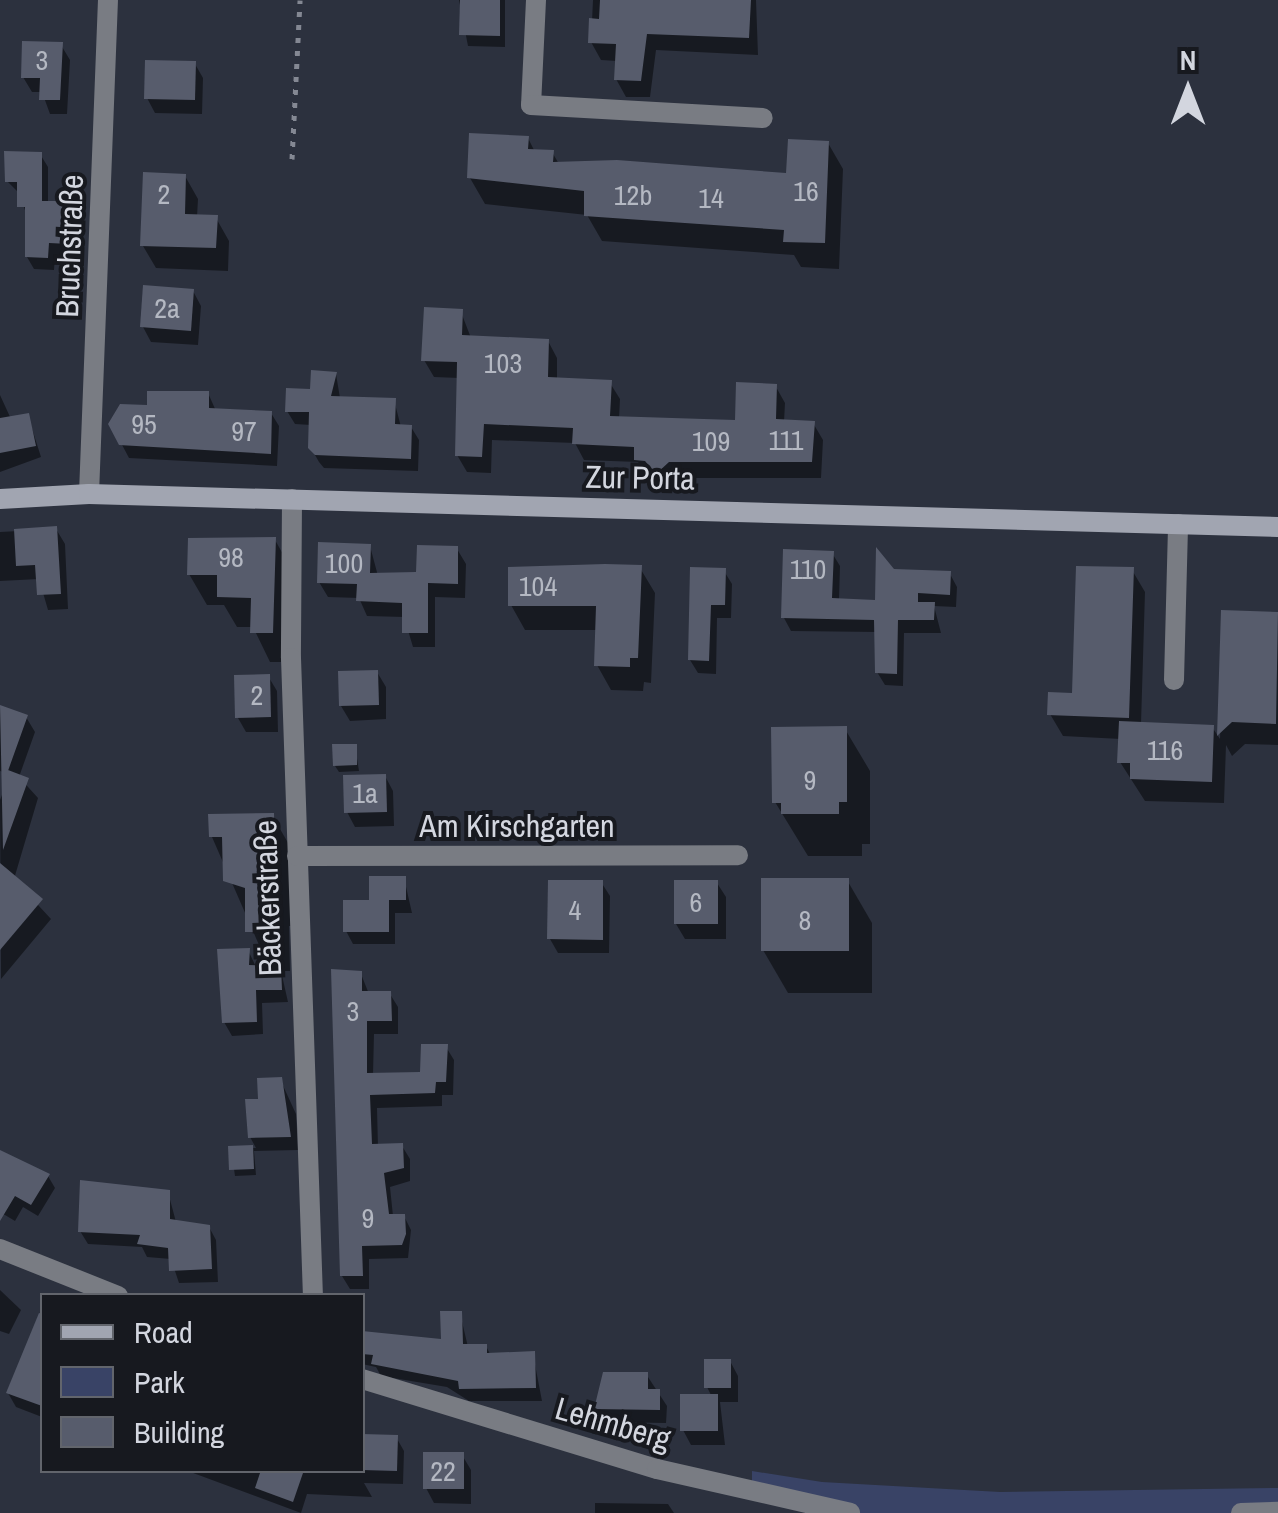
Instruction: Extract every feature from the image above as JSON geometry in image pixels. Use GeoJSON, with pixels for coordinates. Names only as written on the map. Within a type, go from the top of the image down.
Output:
{"type":"FeatureCollection","features":[{"type":"Feature","properties":{"kind":"main road","name":"Zur Porta"},"geometry":{"type":"LineString","coordinates":[[0,498],[89,494],[1278,527]]}},
{"type":"Feature","properties":{"kind":"street","name":"Bruchstraße"},"geometry":{"type":"LineString","coordinates":[[89,494],[108,0]]}},
{"type":"Feature","properties":{"kind":"street"},"geometry":{"type":"LineString","coordinates":[[536,0],[531,105],[764,118]]}},
{"type":"Feature","properties":{"kind":"street","name":"Bäckerstraße"},"geometry":{"type":"LineString","coordinates":[[292,499],[297,856],[313,1293]]}},
{"type":"Feature","properties":{"kind":"street"},"geometry":{"type":"LineString","coordinates":[[1174,680],[1178,524]]}},
{"type":"Feature","properties":{"kind":"street","name":"Am Kirschgarten"},"geometry":{"type":"LineString","coordinates":[[297,856],[738,855]]}},
{"type":"Feature","properties":{"kind":"street"},"geometry":{"type":"LineString","coordinates":[[0,1249],[110,1293]]}},
{"type":"Feature","properties":{"kind":"street","name":"Lehmberg"},"geometry":{"type":"LineString","coordinates":[[365,1380],[657,1468],[820,1511],[850,1513]]}},
{"type":"Feature","properties":{"kind":"street"},"geometry":{"type":"LineString","coordinates":[[1240,1513],[1278,1512]]}},
{"type":"Feature","properties":{"kind":"path"},"geometry":{"type":"LineString","coordinates":[[292,159],[300,0]]}},
{"type":"Feature","properties":{"kind":"green space"},"geometry":{"type":"Polygon","coordinates":[[[752,1471],[822,1482],[1000,1492],[1278,1488],[1278,1513],[837,1513],[752,1495],[752,1471]]]}},
{"type":"Feature","properties":{"kind":"building"},"geometry":{"type":"Polygon","coordinates":[[[460,0],[500,0],[500,36],[459,35],[460,0]]]}},
{"type":"Feature","properties":{"kind":"building"},"geometry":{"type":"Polygon","coordinates":[[[600,0],[751,0],[749,38],[647,34],[641,81],[614,80],[616,44],[588,43],[589,18],[599,19],[600,0]]]}},
{"type":"Feature","properties":{"kind":"building"},"geometry":{"type":"Polygon","coordinates":[[[22,41],[63,42],[60,100],[39,100],[40,78],[21,78],[22,41]]]}},
{"type":"Feature","properties":{"kind":"building"},"geometry":{"type":"Polygon","coordinates":[[[145,60],[196,61],[195,100],[144,99],[145,60]]]}},
{"type":"Feature","properties":{"kind":"building"},"geometry":{"type":"Polygon","coordinates":[[[469,133],[529,136],[528,149],[554,150],[553,162],[617,160],[786,173],[788,139],[829,141],[825,243],[783,242],[784,230],[584,216],[584,191],[467,178],[469,133]]]}},
{"type":"Feature","properties":{"kind":"building"},"geometry":{"type":"Polygon","coordinates":[[[4,151],[42,152],[42,201],[70,201],[69,244],[49,243],[48,258],[25,257],[25,207],[17,207],[17,182],[5,182],[4,151]]]}},
{"type":"Feature","properties":{"kind":"building"},"geometry":{"type":"Polygon","coordinates":[[[143,172],[186,174],[185,214],[218,215],[216,248],[140,246],[143,172]]]}},
{"type":"Feature","properties":{"kind":"building"},"geometry":{"type":"Polygon","coordinates":[[[143,285],[194,289],[191,331],[140,327],[143,285]]]}},
{"type":"Feature","properties":{"kind":"building"},"geometry":{"type":"Polygon","coordinates":[[[424,307],[463,309],[462,335],[549,339],[548,377],[612,380],[610,416],[735,420],[736,382],[777,384],[776,419],[815,421],[812,462],[669,462],[656,474],[645,461],[634,460],[634,447],[572,444],[573,428],[484,424],[482,457],[455,456],[457,362],[421,361],[424,307]]]}},
{"type":"Feature","properties":{"kind":"building"},"geometry":{"type":"Polygon","coordinates":[[[311,370],[337,372],[331,396],[396,398],[395,424],[412,425],[411,459],[315,455],[308,448],[309,412],[285,412],[286,388],[310,389],[311,370]]]}},
{"type":"Feature","properties":{"kind":"building"},"geometry":{"type":"Polygon","coordinates":[[[147,391],[209,391],[209,408],[272,411],[271,454],[119,445],[108,424],[120,404],[147,405],[147,391]]]}},
{"type":"Feature","properties":{"kind":"building"},"geometry":{"type":"Polygon","coordinates":[[[29,413],[36,446],[0,453],[0,418],[29,413]]]}},
{"type":"Feature","properties":{"kind":"building"},"geometry":{"type":"Polygon","coordinates":[[[57,526],[61,594],[37,595],[35,565],[16,566],[14,529],[57,526]]]}},
{"type":"Feature","properties":{"kind":"building"},"geometry":{"type":"Polygon","coordinates":[[[276,537],[273,633],[250,633],[251,598],[217,597],[217,575],[187,575],[188,538],[276,537]]]}},
{"type":"Feature","properties":{"kind":"building"},"geometry":{"type":"Polygon","coordinates":[[[318,542],[371,544],[370,573],[416,572],[417,545],[458,546],[458,584],[428,583],[428,633],[402,633],[402,603],[356,601],[357,584],[317,583],[318,542]]]}},
{"type":"Feature","properties":{"kind":"building"},"geometry":{"type":"Polygon","coordinates":[[[876,547],[894,569],[951,571],[950,595],[918,593],[918,602],[935,602],[934,620],[898,620],[897,674],[875,673],[874,620],[781,618],[783,549],[834,551],[832,598],[875,600],[876,547]]]}},
{"type":"Feature","properties":{"kind":"building"},"geometry":{"type":"Polygon","coordinates":[[[642,565],[638,658],[630,658],[630,667],[594,666],[596,606],[508,606],[508,567],[642,565]]]}},
{"type":"Feature","properties":{"kind":"building"},"geometry":{"type":"Polygon","coordinates":[[[1076,566],[1134,567],[1129,718],[1047,715],[1048,692],[1072,693],[1076,566]]]}},
{"type":"Feature","properties":{"kind":"building"},"geometry":{"type":"Polygon","coordinates":[[[690,567],[726,568],[725,605],[711,605],[709,661],[688,660],[690,567]]]}},
{"type":"Feature","properties":{"kind":"building"},"geometry":{"type":"Polygon","coordinates":[[[1221,610],[1278,612],[1276,724],[1232,722],[1217,736],[1221,610]]]}},
{"type":"Feature","properties":{"kind":"building"},"geometry":{"type":"Polygon","coordinates":[[[378,670],[379,705],[339,706],[338,671],[378,670]]]}},
{"type":"Feature","properties":{"kind":"building"},"geometry":{"type":"Polygon","coordinates":[[[270,674],[271,717],[235,718],[234,675],[270,674]]]}},
{"type":"Feature","properties":{"kind":"building"},"geometry":{"type":"Polygon","coordinates":[[[0,705],[28,715],[8,770],[29,778],[3,850],[0,705]]]}},
{"type":"Feature","properties":{"kind":"building"},"geometry":{"type":"Polygon","coordinates":[[[1119,721],[1214,725],[1212,782],[1130,779],[1130,763],[1117,763],[1119,721]]]}},
{"type":"Feature","properties":{"kind":"building"},"geometry":{"type":"Polygon","coordinates":[[[847,726],[847,802],[839,802],[839,814],[781,814],[781,803],[772,803],[771,727],[847,726]]]}},
{"type":"Feature","properties":{"kind":"building"},"geometry":{"type":"Polygon","coordinates":[[[332,744],[357,744],[357,765],[333,766],[332,744]]]}},
{"type":"Feature","properties":{"kind":"building"},"geometry":{"type":"Polygon","coordinates":[[[386,774],[387,812],[344,813],[343,775],[386,774]]]}},
{"type":"Feature","properties":{"kind":"building"},"geometry":{"type":"Polygon","coordinates":[[[274,813],[276,887],[268,887],[268,932],[245,932],[245,888],[223,881],[222,837],[209,837],[208,814],[274,813]]]}},
{"type":"Feature","properties":{"kind":"building"},"geometry":{"type":"Polygon","coordinates":[[[0,863],[43,899],[0,950],[0,863]]]}},
{"type":"Feature","properties":{"kind":"building"},"geometry":{"type":"Polygon","coordinates":[[[369,876],[406,876],[406,900],[389,900],[389,932],[343,932],[343,900],[369,900],[369,876]]]}},
{"type":"Feature","properties":{"kind":"building"},"geometry":{"type":"Polygon","coordinates":[[[761,878],[849,878],[849,951],[761,951],[761,878]]]}},
{"type":"Feature","properties":{"kind":"building"},"geometry":{"type":"Polygon","coordinates":[[[548,880],[603,880],[603,940],[547,939],[548,880]]]}},
{"type":"Feature","properties":{"kind":"building"},"geometry":{"type":"Polygon","coordinates":[[[674,880],[718,880],[718,924],[674,924],[674,880]]]}},
{"type":"Feature","properties":{"kind":"building"},"geometry":{"type":"Polygon","coordinates":[[[250,948],[249,965],[281,966],[282,990],[256,990],[257,1022],[222,1023],[217,949],[250,948]]]}},
{"type":"Feature","properties":{"kind":"building"},"geometry":{"type":"Polygon","coordinates":[[[331,969],[362,971],[362,991],[391,991],[392,1021],[367,1021],[367,1073],[420,1072],[421,1044],[448,1044],[446,1082],[436,1082],[435,1093],[370,1095],[372,1144],[403,1143],[404,1168],[384,1173],[389,1214],[405,1214],[406,1234],[402,1245],[362,1246],[363,1276],[340,1276],[331,969]]]}},
{"type":"Feature","properties":{"kind":"building"},"geometry":{"type":"Polygon","coordinates":[[[282,1077],[291,1137],[248,1138],[245,1099],[258,1099],[257,1078],[282,1077]]]}},
{"type":"Feature","properties":{"kind":"building"},"geometry":{"type":"Polygon","coordinates":[[[253,1145],[254,1169],[229,1170],[228,1146],[253,1145]]]}},
{"type":"Feature","properties":{"kind":"building"},"geometry":{"type":"Polygon","coordinates":[[[0,1150],[50,1174],[31,1205],[15,1196],[0,1221],[0,1150]]]}},
{"type":"Feature","properties":{"kind":"building"},"geometry":{"type":"Polygon","coordinates":[[[80,1180],[170,1190],[170,1219],[210,1225],[212,1269],[169,1271],[168,1248],[137,1244],[140,1235],[78,1232],[80,1180]]]}},
{"type":"Feature","properties":{"kind":"building"},"geometry":{"type":"Polygon","coordinates":[[[440,1311],[462,1311],[463,1344],[487,1344],[487,1353],[535,1351],[536,1388],[459,1389],[458,1381],[371,1364],[373,1355],[365,1354],[365,1331],[441,1339],[440,1311]]]}},
{"type":"Feature","properties":{"kind":"building"},"geometry":{"type":"Polygon","coordinates":[[[39,1313],[40,1313],[40,1405],[6,1393],[39,1313]]]}},
{"type":"Feature","properties":{"kind":"building"},"geometry":{"type":"Polygon","coordinates":[[[704,1359],[731,1359],[731,1388],[704,1388],[704,1359]]]}},
{"type":"Feature","properties":{"kind":"building"},"geometry":{"type":"Polygon","coordinates":[[[603,1372],[648,1372],[648,1389],[660,1389],[660,1410],[594,1409],[603,1372]]]}},
{"type":"Feature","properties":{"kind":"building"},"geometry":{"type":"Polygon","coordinates":[[[680,1394],[718,1394],[718,1431],[680,1431],[680,1394]]]}},
{"type":"Feature","properties":{"kind":"building"},"geometry":{"type":"Polygon","coordinates":[[[365,1434],[398,1435],[397,1471],[365,1470],[365,1434]]]}},
{"type":"Feature","properties":{"kind":"building"},"geometry":{"type":"Polygon","coordinates":[[[423,1452],[464,1452],[464,1489],[423,1489],[423,1452]]]}},
{"type":"Feature","properties":{"kind":"building"},"geometry":{"type":"Polygon","coordinates":[[[260,1473],[303,1473],[293,1502],[255,1488],[260,1473]]]}}]}
